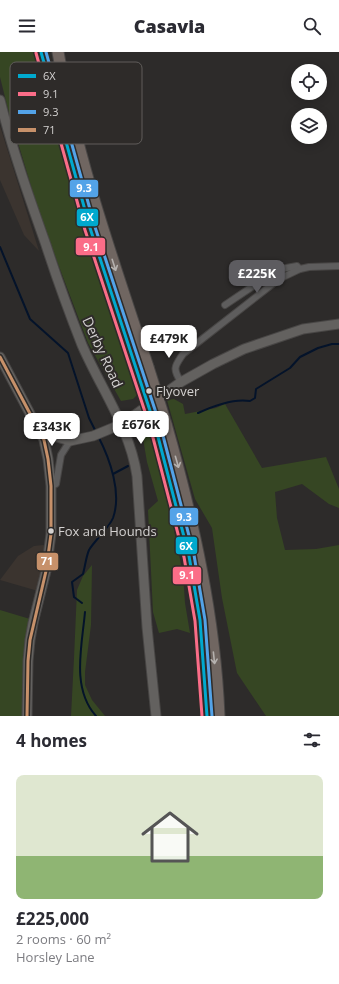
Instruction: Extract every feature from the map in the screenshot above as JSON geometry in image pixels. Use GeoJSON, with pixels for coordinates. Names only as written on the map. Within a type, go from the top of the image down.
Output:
{"type":"FeatureCollection","features":[{"type":"Feature","properties":{"kind":"highway"},"geometry":{"type":"LineString","coordinates":[[41,52],[44,62]]}},
{"type":"Feature","properties":{"kind":"highway"},"geometry":{"type":"LineString","coordinates":[[46,52],[47,62]]}},
{"type":"Feature","properties":{"kind":"highway"},"geometry":{"type":"LineString","coordinates":[[58,52],[60,62]]}},
{"type":"Feature","properties":{"kind":"highway"},"geometry":{"type":"LineString","coordinates":[[67,144],[90,228],[156,429],[190,563],[200,620],[207,716]]}},
{"type":"Feature","properties":{"kind":"highway"},"geometry":{"type":"LineString","coordinates":[[79,144],[95,207],[166,424],[189,508],[201,566],[210,625],[219,716]]}},
{"type":"Feature","properties":{"kind":"street","name":"Derby Road"},"geometry":{"type":"LineString","coordinates":[[0,100],[10,134]]}},
{"type":"Feature","properties":{"kind":"street","name":"Derby Road"},"geometry":{"type":"LineString","coordinates":[[13,144],[29,198],[76,330],[122,424],[133,452],[138,476],[147,627],[156,716]]}},
{"type":"Feature","properties":{"kind":"street"},"geometry":{"type":"LineString","coordinates":[[225,305],[274,272],[297,266],[300,269]]}},
{"type":"Feature","properties":{"kind":"street"},"geometry":{"type":"LineString","coordinates":[[181,382],[175,373],[175,368],[183,354],[279,279],[300,269],[309,267],[339,266]]}},
{"type":"Feature","properties":{"kind":"street"},"geometry":{"type":"LineString","coordinates":[[41,432],[70,441],[92,436],[122,424],[181,382],[244,348],[303,329],[339,324]]}},
{"type":"Feature","properties":{"kind":"street"},"geometry":{"type":"LineString","coordinates":[[0,357],[41,432],[48,459],[51,486],[51,534],[46,570],[30,640],[27,716]]}},
{"type":"Feature","properties":{"kind":"street"},"geometry":{"type":"LineString","coordinates":[[51,486],[56,484],[61,455],[70,441]]}},
{"type":"Feature","properties":{"kind":"shaded area"},"geometry":{"type":"Polygon","coordinates":[[[0,126],[39,251],[24,235],[0,180],[0,126]]]}},
{"type":"Feature","properties":{"kind":"shaded area"},"geometry":{"type":"Polygon","coordinates":[[[34,546],[46,546],[38,591],[0,580],[18,556],[34,546]]]}},
{"type":"Feature","properties":{"kind":"green space"},"geometry":{"type":"Polygon","coordinates":[[[0,52],[36,52],[38,62],[10,62],[10,116],[0,77],[0,52]]]}},
{"type":"Feature","properties":{"kind":"green space"},"geometry":{"type":"Polygon","coordinates":[[[18,144],[59,144],[84,227],[119,331],[138,394],[133,399],[121,401],[88,343],[41,219],[18,144]]]}},
{"type":"Feature","properties":{"kind":"green space"},"geometry":{"type":"Polygon","coordinates":[[[174,399],[183,404],[185,414],[216,408],[225,404],[262,468],[326,457],[339,489],[339,508],[329,504],[302,484],[275,492],[277,518],[285,550],[316,549],[339,545],[339,716],[266,716],[237,673],[222,598],[212,528],[195,499],[167,400],[174,399]]]}},
{"type":"Feature","properties":{"kind":"green space"},"geometry":{"type":"Polygon","coordinates":[[[144,416],[168,501],[183,574],[185,603],[190,633],[177,629],[159,633],[153,612],[148,510],[158,501],[147,462],[140,421],[144,416]]]}},
{"type":"Feature","properties":{"kind":"green space"},"geometry":{"type":"Polygon","coordinates":[[[92,565],[91,625],[85,672],[85,685],[92,700],[105,716],[71,716],[77,590],[83,576],[92,565]]]}},
{"type":"Feature","properties":{"kind":"green space"},"geometry":{"type":"Polygon","coordinates":[[[0,610],[30,619],[23,716],[0,716],[0,610]]]}},
{"type":"Feature","properties":{"kind":"waterway"},"geometry":{"type":"LineString","coordinates":[[0,247],[30,319],[68,353],[89,418],[96,432]]}},
{"type":"Feature","properties":{"kind":"waterway"},"geometry":{"type":"LineString","coordinates":[[198,413],[217,405],[244,400],[250,401],[255,398],[256,389],[290,368],[300,357],[318,348],[332,344],[339,344]]}},
{"type":"Feature","properties":{"kind":"waterway"},"geometry":{"type":"LineString","coordinates":[[82,603],[74,597],[72,582],[83,574],[89,550],[111,522],[116,498],[110,465],[98,436]]}},
{"type":"Feature","properties":{"kind":"waterway"},"geometry":{"type":"LineString","coordinates":[[113,474],[128,466]]}},
{"type":"Feature","properties":{"kind":"waterway"},"geometry":{"type":"LineString","coordinates":[[85,612],[80,666],[81,680],[83,693],[88,705],[96,716]]}},
{"type":"Feature","properties":{"kind":"transit line","name":"6X"},"geometry":{"type":"LineString","coordinates":[[41,52],[44,62]]}},
{"type":"Feature","properties":{"kind":"transit line","name":"9.3"},"geometry":{"type":"LineString","coordinates":[[46,52],[49,62]]}},
{"type":"Feature","properties":{"kind":"transit line","name":"9.1"},"geometry":{"type":"LineString","coordinates":[[36,53],[38,62]]}},
{"type":"Feature","properties":{"kind":"transit line","name":"9.1"},"geometry":{"type":"LineString","coordinates":[[61,144],[85,230],[151,430],[184,557],[195,621],[202,716]]}},
{"type":"Feature","properties":{"kind":"transit line","name":"6X"},"geometry":{"type":"LineString","coordinates":[[67,144],[90,228],[156,429],[189,556],[200,620],[207,716]]}},
{"type":"Feature","properties":{"kind":"transit line","name":"9.3"},"geometry":{"type":"LineString","coordinates":[[72,144],[95,227],[161,428],[194,555],[205,620],[212,716]]}},
{"type":"Feature","properties":{"kind":"transit line","name":"71"},"geometry":{"type":"LineString","coordinates":[[0,357],[44,440],[51,486],[51,534],[46,571],[30,640],[27,716]]}},
{"type":"Feature","properties":{"kind":"place","name":"Flyover"},"geometry":{"type":"Point","coordinates":[149,391]}},
{"type":"Feature","properties":{"kind":"place","name":"Fox and Hounds"},"geometry":{"type":"Point","coordinates":[51,531]}}]}
